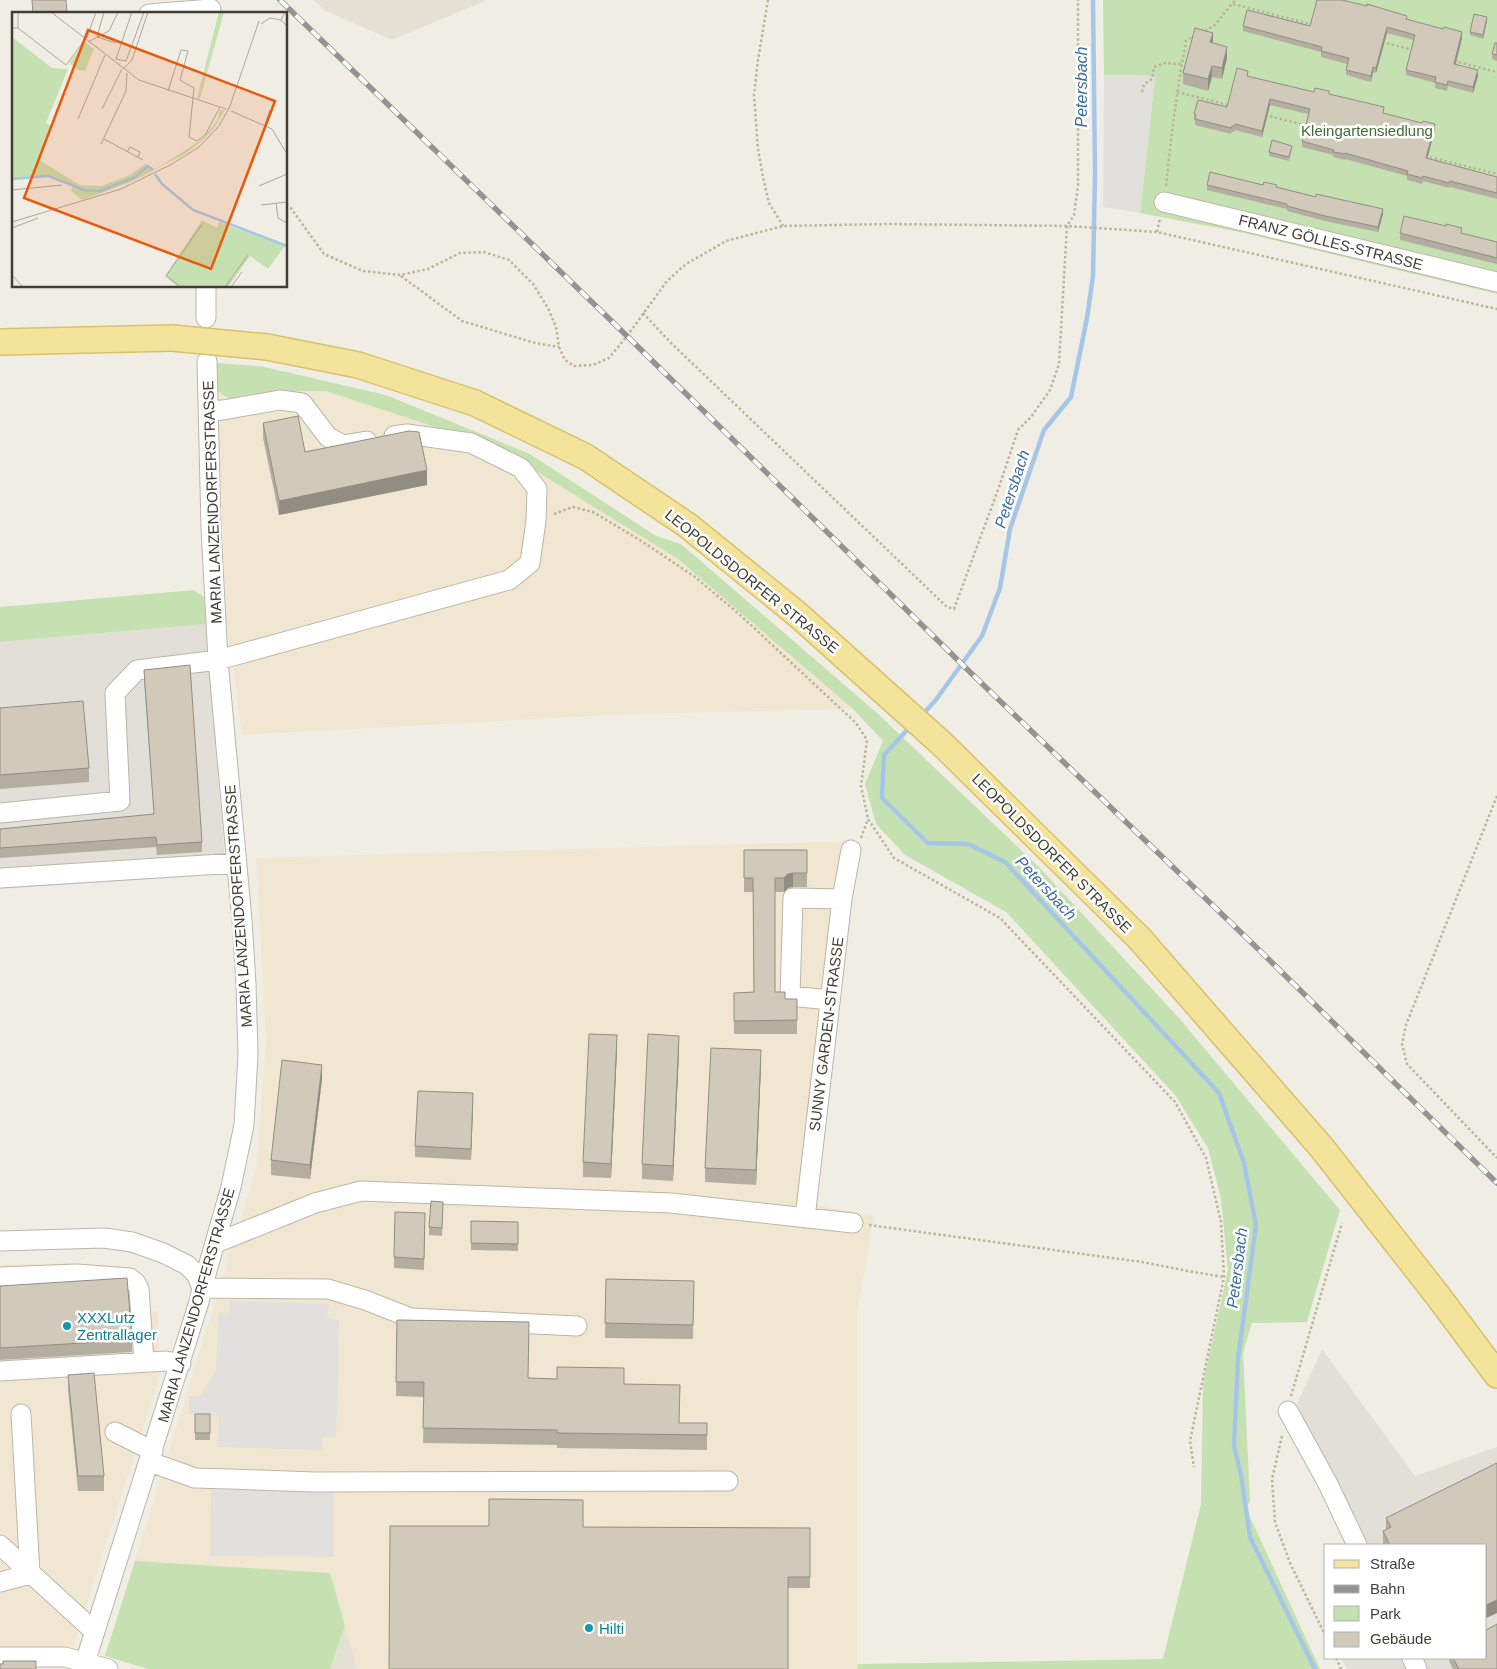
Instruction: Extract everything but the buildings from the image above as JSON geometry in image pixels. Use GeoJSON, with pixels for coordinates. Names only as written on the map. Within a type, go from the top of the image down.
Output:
{"type":"FeatureCollection","features":[{"type":"Feature","properties":{"kind":"main road","name":"LEOPOLDSDORFER STRASSE"},"geometry":{"type":"LineString","coordinates":[[0,342],[172,338],[267,347],[358,365],[475,404],[586,457],[687,525],[797,614],[894,700],[941,743],[1140,939],[1322,1148],[1438,1296],[1497,1375]]}},
{"type":"Feature","properties":{"kind":"street"},"geometry":{"type":"LineString","coordinates":[[170,12],[211,8]]}},
{"type":"Feature","properties":{"kind":"street","name":"FRANZ GÖLLES-STRASSE"},"geometry":{"type":"LineString","coordinates":[[1164,202],[1497,282]]}},
{"type":"Feature","properties":{"kind":"street"},"geometry":{"type":"LineString","coordinates":[[206,288],[206,318]]}},
{"type":"Feature","properties":{"kind":"street","name":"MARIA LANZENDORFERSTRASSE"},"geometry":{"type":"LineString","coordinates":[[84,1666],[181,1364],[232,1187],[244,1125],[248,1055],[246,984],[237,862],[218,660],[211,528],[207,361]]}},
{"type":"Feature","properties":{"kind":"street"},"geometry":{"type":"LineString","coordinates":[[0,813],[120,801],[115,693],[137,670],[218,660],[509,580],[530,564],[536,521],[537,489],[521,468],[471,443],[406,434],[343,445],[328,437],[302,404],[280,400],[208,411]]}},
{"type":"Feature","properties":{"kind":"street","name":"SUNNY GARDEN-STRASSE"},"geometry":{"type":"LineString","coordinates":[[805,1218],[842,899],[850,850]]}},
{"type":"Feature","properties":{"kind":"street"},"geometry":{"type":"LineString","coordinates":[[0,878],[237,862]]}},
{"type":"Feature","properties":{"kind":"street"},"geometry":{"type":"LineString","coordinates":[[830,1000],[790,996],[793,898],[842,899]]}},
{"type":"Feature","properties":{"kind":"street"},"geometry":{"type":"LineString","coordinates":[[216,1243],[315,1203],[361,1191],[672,1203],[853,1223]]}},
{"type":"Feature","properties":{"kind":"street"},"geometry":{"type":"LineString","coordinates":[[0,1241],[104,1238],[132,1242],[163,1253],[186,1265],[196,1274],[202,1288],[328,1289],[365,1300],[411,1318],[576,1326]]}},
{"type":"Feature","properties":{"kind":"street"},"geometry":{"type":"LineString","coordinates":[[0,1277],[76,1274],[130,1278],[139,1289],[141,1363]]}},
{"type":"Feature","properties":{"kind":"street"},"geometry":{"type":"LineString","coordinates":[[0,1372],[166,1361],[181,1364]]}},
{"type":"Feature","properties":{"kind":"street"},"geometry":{"type":"LineString","coordinates":[[1288,1411],[1328,1484],[1357,1544]]}},
{"type":"Feature","properties":{"kind":"street"},"geometry":{"type":"LineString","coordinates":[[21,1414],[30,1574]]}},
{"type":"Feature","properties":{"kind":"street"},"geometry":{"type":"LineString","coordinates":[[115,1432],[151,1457],[195,1478],[315,1482],[728,1481]]}},
{"type":"Feature","properties":{"kind":"street"},"geometry":{"type":"LineString","coordinates":[[0,1545],[95,1632]]}},
{"type":"Feature","properties":{"kind":"street"},"geometry":{"type":"LineString","coordinates":[[0,1582],[30,1574]]}},
{"type":"Feature","properties":{"kind":"street"},"geometry":{"type":"LineString","coordinates":[[0,1657],[65,1657],[84,1666],[108,1669]]}},
{"type":"Feature","properties":{"kind":"path"},"geometry":{"type":"LineString","coordinates":[[768,0],[754,95],[758,149],[763,177],[769,203],[782,226]]}},
{"type":"Feature","properties":{"kind":"path"},"geometry":{"type":"LineString","coordinates":[[643,314],[946,607],[954,609],[1018,430],[1050,390],[1059,364],[1067,226],[1074,215],[1078,186],[1078,0]]}},
{"type":"Feature","properties":{"kind":"path"},"geometry":{"type":"LineString","coordinates":[[1157,232],[1164,202],[1177,92],[1186,41],[1215,25],[1234,2],[1318,26]]}},
{"type":"Feature","properties":{"kind":"path"},"geometry":{"type":"LineString","coordinates":[[1374,40],[1422,52]]}},
{"type":"Feature","properties":{"kind":"path"},"geometry":{"type":"LineString","coordinates":[[1450,60],[1497,72]]}},
{"type":"Feature","properties":{"kind":"path"},"geometry":{"type":"LineString","coordinates":[[1142,92],[1144,84],[1152,79],[1154,67],[1164,63],[1182,64]]}},
{"type":"Feature","properties":{"kind":"path"},"geometry":{"type":"LineString","coordinates":[[1177,92],[1233,107]]}},
{"type":"Feature","properties":{"kind":"path"},"geometry":{"type":"LineString","coordinates":[[1261,114],[1308,126]]}},
{"type":"Feature","properties":{"kind":"path"},"geometry":{"type":"LineString","coordinates":[[1422,155],[1497,174]]}},
{"type":"Feature","properties":{"kind":"path"},"geometry":{"type":"LineString","coordinates":[[288,206],[324,254],[363,271],[400,275],[428,269],[460,253],[484,252],[509,260],[533,284],[548,308],[556,327],[558,347],[565,360],[574,366],[593,365],[608,358],[627,336],[667,281],[686,264],[726,241],[782,226],[890,224],[1067,226],[1157,232],[1497,309]]}},
{"type":"Feature","properties":{"kind":"path"},"geometry":{"type":"LineString","coordinates":[[400,275],[462,321],[558,347]]}},
{"type":"Feature","properties":{"kind":"path"},"geometry":{"type":"LineString","coordinates":[[536,521],[572,508],[593,512],[643,542],[695,577],[739,614],[856,723],[867,740],[860,786],[868,819],[894,858],[1000,918],[1176,1102],[1206,1158],[1221,1222],[1224,1277],[1190,1440],[1194,1468]]}},
{"type":"Feature","properties":{"kind":"path"},"geometry":{"type":"LineString","coordinates":[[1497,796],[1406,1025],[1402,1044],[1407,1064],[1497,1158]]}},
{"type":"Feature","properties":{"kind":"path"},"geometry":{"type":"LineString","coordinates":[[853,1223],[1142,1262],[1224,1277]]}},
{"type":"Feature","properties":{"kind":"shaded area"},"geometry":{"type":"Polygon","coordinates":[[[313,0],[487,0],[392,40],[326,11],[313,0]]]}},
{"type":"Feature","properties":{"kind":"shaded area"},"geometry":{"type":"Polygon","coordinates":[[[1104,75],[1155,76],[1140,213],[1103,207],[1104,75]]]}},
{"type":"Feature","properties":{"kind":"shaded area"},"geometry":{"type":"Polygon","coordinates":[[[217,391],[233,401],[271,398],[299,391],[326,391],[456,434],[523,463],[678,559],[853,709],[629,714],[242,735],[226,616],[217,391]]]}},
{"type":"Feature","properties":{"kind":"shaded area"},"geometry":{"type":"Polygon","coordinates":[[[206,624],[226,874],[0,889],[0,642],[206,624]]]}},
{"type":"Feature","properties":{"kind":"shaded area"},"geometry":{"type":"Polygon","coordinates":[[[855,841],[811,1204],[874,1216],[857,1313],[857,1669],[357,1669],[330,1573],[135,1561],[256,1169],[266,1042],[256,858],[855,841]]]}},
{"type":"Feature","properties":{"kind":"shaded area"},"geometry":{"type":"Polygon","coordinates":[[[65,1263],[130,1267],[143,1281],[144,1312],[158,1311],[160,1375],[73,1647],[0,1648],[0,1265],[65,1263]]]}},
{"type":"Feature","properties":{"kind":"shaded area"},"geometry":{"type":"Polygon","coordinates":[[[230,1301],[329,1304],[327,1319],[339,1320],[336,1436],[323,1437],[322,1450],[217,1447],[219,1416],[189,1414],[189,1396],[200,1396],[216,1371],[218,1313],[230,1313],[230,1301]]]}},
{"type":"Feature","properties":{"kind":"shaded area"},"geometry":{"type":"Polygon","coordinates":[[[1322,1349],[1415,1476],[1497,1447],[1497,1669],[1347,1669],[1342,1659],[1487,1659],[1487,1544],[1347,1544],[1293,1413],[1322,1349]]]}},
{"type":"Feature","properties":{"kind":"shaded area"},"geometry":{"type":"Polygon","coordinates":[[[211,1490],[334,1491],[334,1557],[210,1556],[211,1490]]]}},
{"type":"Feature","properties":{"kind":"shaded area"},"geometry":{"type":"Polygon","coordinates":[[[345,1626],[357,1669],[330,1669],[345,1626]]]}},
{"type":"Feature","properties":{"kind":"green space","name":"Kleingartensiedlung"},"geometry":{"type":"Polygon","coordinates":[[[1103,0],[1497,0],[1497,294],[1244,233],[1140,213],[1155,76],[1104,75],[1103,0]]]}},
{"type":"Feature","properties":{"kind":"green space"},"geometry":{"type":"Polygon","coordinates":[[[217,363],[260,366],[386,395],[530,454],[656,536],[681,544],[877,713],[1038,866],[1179,1018],[1340,1210],[1307,1322],[1252,1323],[1243,1352],[1250,1502],[1245,1506],[1320,1669],[857,1669],[858,1664],[1163,1659],[1201,1504],[1203,1383],[1228,1270],[1221,1199],[1208,1148],[1175,1095],[1006,912],[905,855],[876,824],[865,784],[883,741],[853,709],[678,559],[523,463],[456,434],[326,391],[299,391],[271,398],[233,401],[217,391],[214,371],[217,363]]]}},
{"type":"Feature","properties":{"kind":"green space"},"geometry":{"type":"Polygon","coordinates":[[[194,590],[204,597],[206,624],[0,642],[0,607],[194,590]]]}},
{"type":"Feature","properties":{"kind":"green space"},"geometry":{"type":"Polygon","coordinates":[[[135,1561],[330,1573],[345,1626],[330,1669],[148,1669],[105,1656],[135,1561]]]}},
{"type":"Feature","properties":{"kind":"waterway","name":"Petersbach"},"geometry":{"type":"LineString","coordinates":[[921,716],[935,701],[982,636],[1000,588],[1010,529],[1044,430],[1071,397],[1087,318],[1093,276],[1095,173],[1093,0]]}},
{"type":"Feature","properties":{"kind":"waterway","name":"Petersbach"},"geometry":{"type":"LineString","coordinates":[[910,727],[884,755],[882,798],[928,843],[968,844],[1005,862],[1219,1093],[1244,1163],[1256,1225],[1238,1359],[1234,1446],[1241,1475],[1250,1537],[1315,1669]]}},
{"type":"Feature","properties":{"kind":"railway"},"geometry":{"type":"LineString","coordinates":[[280,0],[1497,1183]]}},
{"type":"Feature","properties":{"kind":"place","name":"XXXLutz Zentrallager"},"geometry":{"type":"Point","coordinates":[67,1326]}},
{"type":"Feature","properties":{"kind":"place","name":"Hilti"},"geometry":{"type":"Point","coordinates":[589,1628]}}]}
